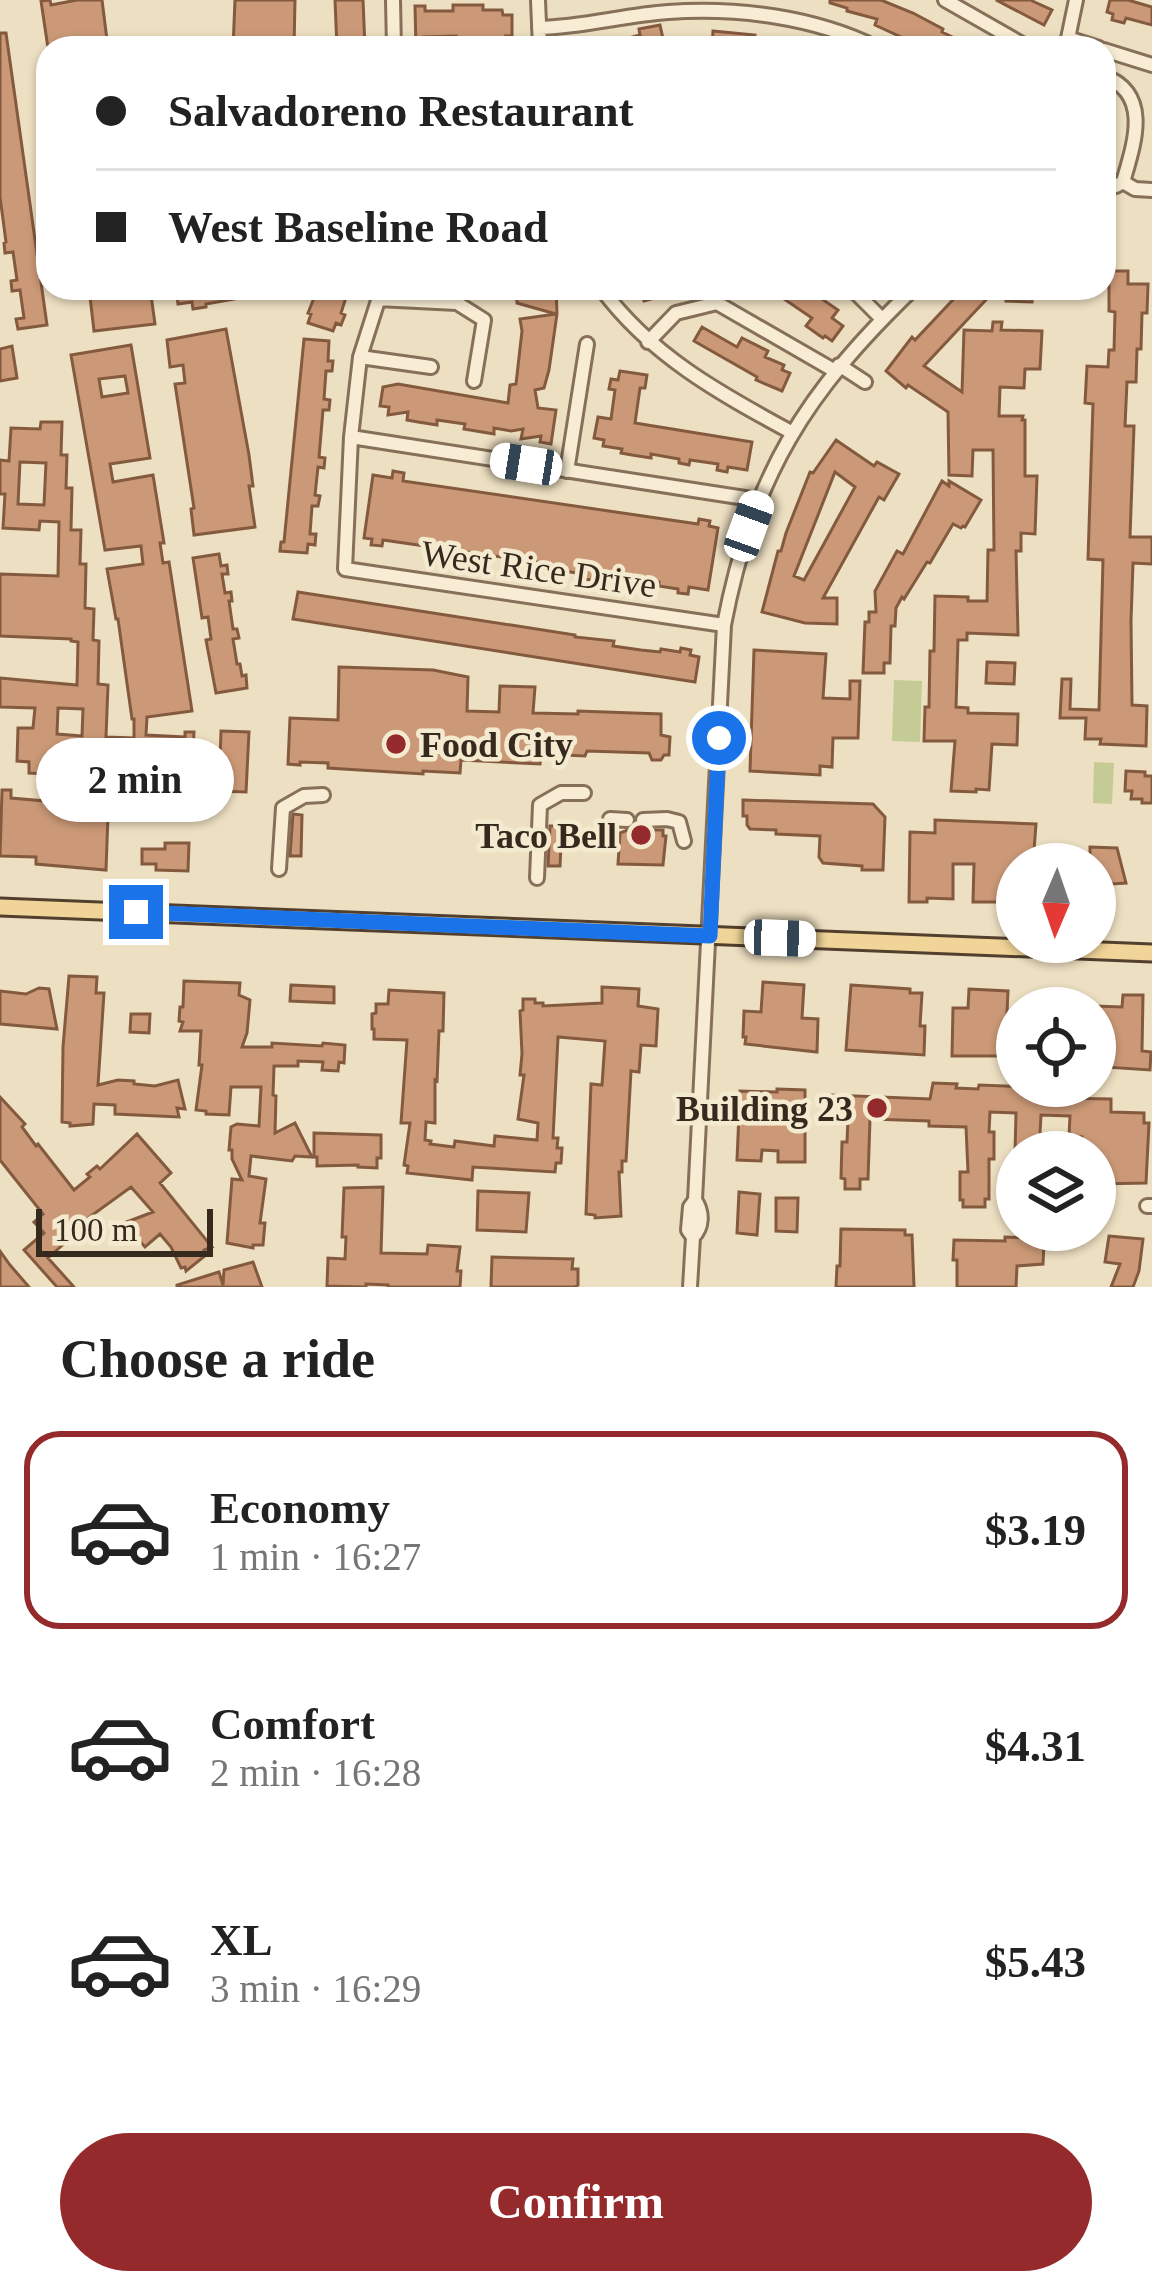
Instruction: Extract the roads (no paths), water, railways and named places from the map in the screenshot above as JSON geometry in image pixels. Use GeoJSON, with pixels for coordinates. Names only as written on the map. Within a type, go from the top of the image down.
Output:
{"type":"FeatureCollection","features":[{"type":"Feature","properties":{"kind":"main road"},"geometry":{"type":"LineString","coordinates":[[0,907],[1152,953]]}},
{"type":"Feature","properties":{"kind":"street"},"geometry":{"type":"LineString","coordinates":[[393,0],[394,36]]}},
{"type":"Feature","properties":{"kind":"street"},"geometry":{"type":"LineString","coordinates":[[538,0],[539,36]]}},
{"type":"Feature","properties":{"kind":"street"},"geometry":{"type":"LineString","coordinates":[[945,0],[1008,36]]}},
{"type":"Feature","properties":{"kind":"street"},"geometry":{"type":"LineString","coordinates":[[1068,36],[1076,0]]}},
{"type":"Feature","properties":{"kind":"street"},"geometry":{"type":"LineString","coordinates":[[539,28],[669,12],[734,12],[803,22],[843,36]]}},
{"type":"Feature","properties":{"kind":"street"},"geometry":{"type":"LineString","coordinates":[[1116,53],[1152,65]]}},
{"type":"Feature","properties":{"kind":"street"},"geometry":{"type":"LineString","coordinates":[[1116,81],[1134,103],[1146,130],[1123,182],[1116,185]]}},
{"type":"Feature","properties":{"kind":"street"},"geometry":{"type":"LineString","coordinates":[[1123,182],[1152,190]]}},
{"type":"Feature","properties":{"kind":"street"},"geometry":{"type":"LineString","coordinates":[[378,300],[360,357],[351,437],[758,500]]}},
{"type":"Feature","properties":{"kind":"street"},"geometry":{"type":"LineString","coordinates":[[431,300],[457,303],[484,320],[474,381]]}},
{"type":"Feature","properties":{"kind":"street"},"geometry":{"type":"LineString","coordinates":[[610,300],[648,342],[688,373],[791,432]]}},
{"type":"Feature","properties":{"kind":"street"},"geometry":{"type":"LineString","coordinates":[[863,300],[882,319]]}},
{"type":"Feature","properties":{"kind":"street"},"geometry":{"type":"LineString","coordinates":[[690,1287],[693,1238],[700,1230],[701,1208],[695,1201],[724,626],[740,552],[758,500],[791,432],[837,368],[902,300]]}},
{"type":"Feature","properties":{"kind":"street"},"geometry":{"type":"LineString","coordinates":[[648,342],[676,314],[718,303],[865,382]]}},
{"type":"Feature","properties":{"kind":"street"},"geometry":{"type":"LineString","coordinates":[[567,471],[586,344]]}},
{"type":"Feature","properties":{"kind":"street"},"geometry":{"type":"LineString","coordinates":[[360,357],[431,367]]}},
{"type":"Feature","properties":{"kind":"street","name":"West Rice Drive"},"geometry":{"type":"LineString","coordinates":[[351,437],[345,569],[724,626]]}},
{"type":"Feature","properties":{"kind":"street"},"geometry":{"type":"LineString","coordinates":[[537,878],[540,805],[561,793],[584,794]]}},
{"type":"Feature","properties":{"kind":"street"},"geometry":{"type":"LineString","coordinates":[[279,868],[283,808],[304,796],[323,795]]}},
{"type":"Feature","properties":{"kind":"street"},"geometry":{"type":"LineString","coordinates":[[610,819],[627,820]]}},
{"type":"Feature","properties":{"kind":"street"},"geometry":{"type":"LineString","coordinates":[[643,820],[679,822],[684,841]]}},
{"type":"Feature","properties":{"kind":"place","name":"Food City"},"geometry":{"type":"Point","coordinates":[396,744]}},
{"type":"Feature","properties":{"kind":"place","name":"Taco Bell"},"geometry":{"type":"Point","coordinates":[641,835]}},
{"type":"Feature","properties":{"kind":"place","name":"Building 23"},"geometry":{"type":"Point","coordinates":[877,1108]}}]}
